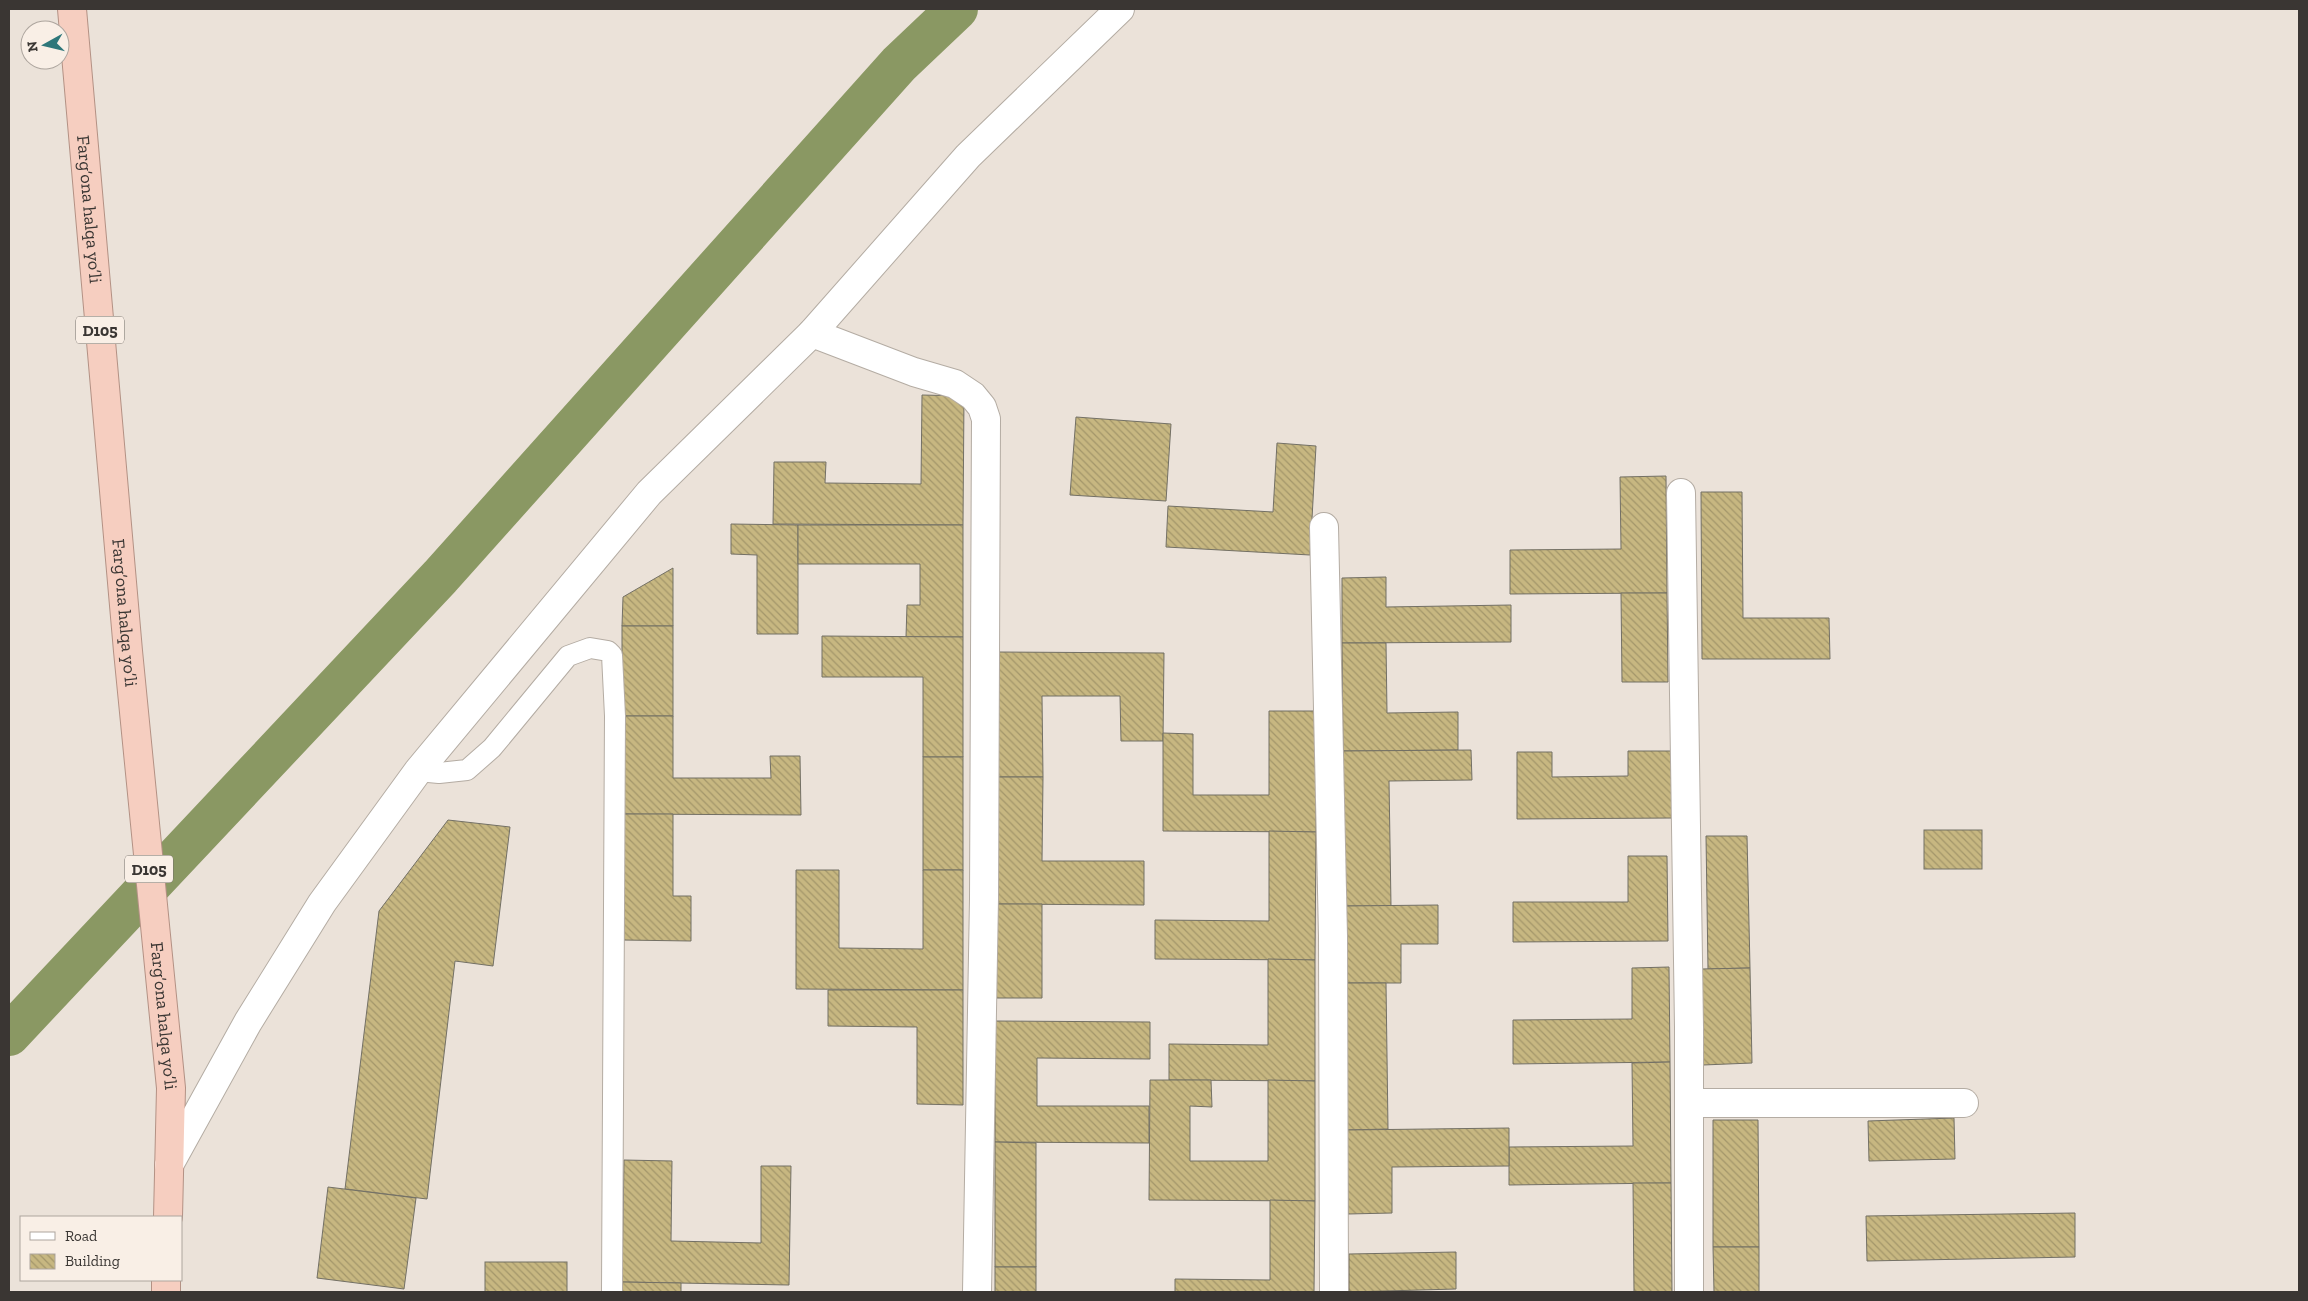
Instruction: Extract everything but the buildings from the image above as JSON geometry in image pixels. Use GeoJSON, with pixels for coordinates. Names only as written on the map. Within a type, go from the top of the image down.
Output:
{"type":"FeatureCollection","features":[{"type":"Feature","properties":{"kind":"highway","name":"Farg‘ona halqa yo‘li"},"geometry":{"type":"LineString","coordinates":[[72,9],[128,651],[171,1088],[168,1216]]}},
{"type":"Feature","properties":{"kind":"street"},"geometry":{"type":"LineString","coordinates":[[169,1165],[248,1022],[322,903],[418,771],[649,493],[812,334],[968,156],[1120,9]]}},
{"type":"Feature","properties":{"kind":"street"},"geometry":{"type":"LineString","coordinates":[[812,334],[914,372],[955,384],[973,396],[982,407],[986,419],[984,899],[976,1292]]}},
{"type":"Feature","properties":{"kind":"street"},"geometry":{"type":"LineString","coordinates":[[1681,493],[1689,1103],[1689,1292]]}},
{"type":"Feature","properties":{"kind":"street"},"geometry":{"type":"LineString","coordinates":[[1324,528],[1333,936],[1334,1292]]}},
{"type":"Feature","properties":{"kind":"street"},"geometry":{"type":"LineString","coordinates":[[1689,1103],[1964,1103]]}},
{"type":"Feature","properties":{"kind":"lane"},"geometry":{"type":"LineString","coordinates":[[418,771],[439,773],[466,770],[492,748],[568,656],[590,648],[608,651],[612,655],[615,716],[612,1292]]}},
{"type":"Feature","properties":{"kind":"waterway"},"geometry":{"type":"LineString","coordinates":[[9,1035],[440,577],[899,64],[957,9]]}}]}
